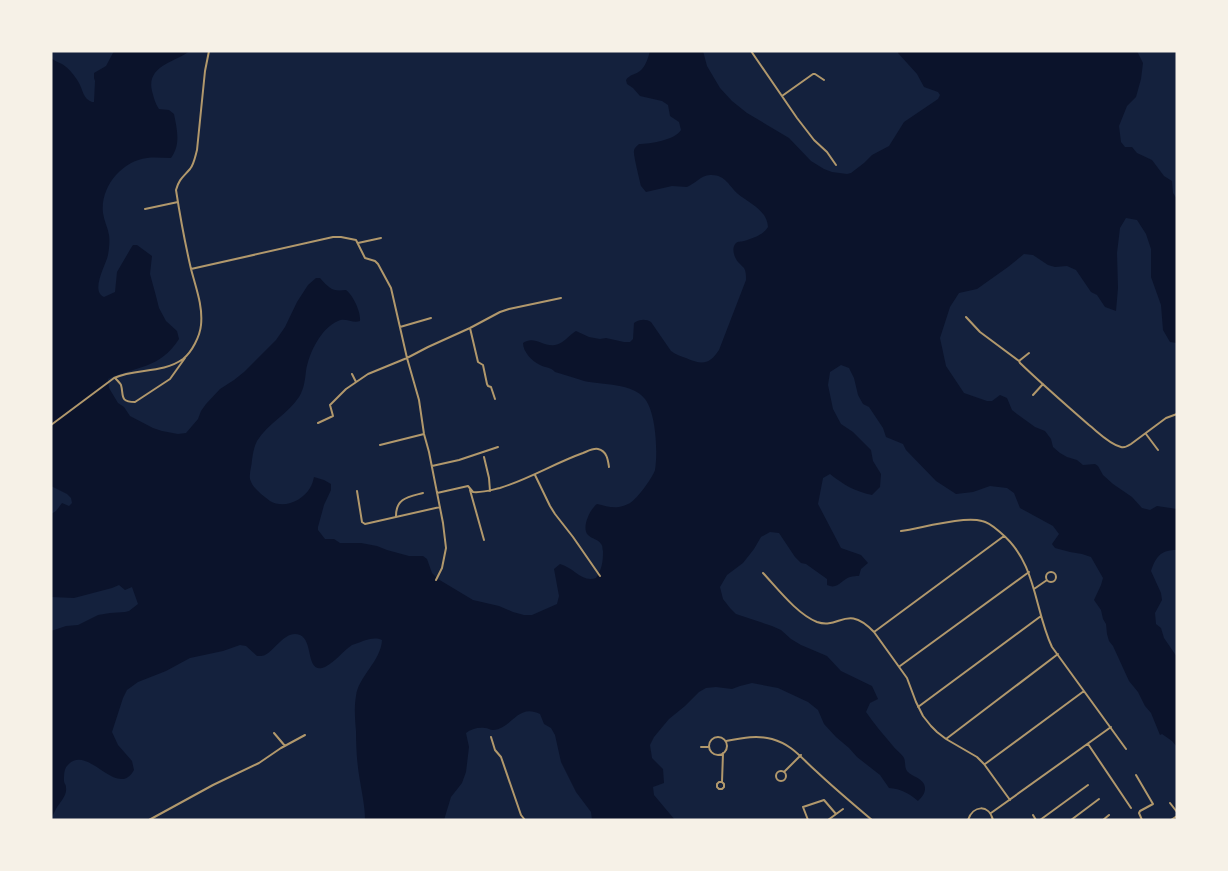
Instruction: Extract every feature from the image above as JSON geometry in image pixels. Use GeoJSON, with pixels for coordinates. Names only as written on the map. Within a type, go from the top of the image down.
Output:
{"type":"FeatureCollection","features":[{"type":"Feature","properties":{"kind":"street"},"geometry":{"type":"LineString","coordinates":[[115,378],[121,385],[123,398],[132,403],[135,402],[170,379],[198,336],[201,323],[198,294],[191,269],[176,190],[178,182],[194,163],[209,51]]}},
{"type":"Feature","properties":{"kind":"street"},"geometry":{"type":"LineString","coordinates":[[751,51],[814,140],[827,152],[836,165]]}},
{"type":"Feature","properties":{"kind":"street"},"geometry":{"type":"LineString","coordinates":[[782,96],[813,74],[824,80]]}},
{"type":"Feature","properties":{"kind":"street"},"geometry":{"type":"LineString","coordinates":[[144,209],[178,202]]}},
{"type":"Feature","properties":{"kind":"street"},"geometry":{"type":"LineString","coordinates":[[191,269],[330,237],[352,239],[358,243],[365,258],[378,264],[391,288],[419,400],[424,434],[440,507],[446,545],[442,568],[436,580]]}},
{"type":"Feature","properties":{"kind":"street"},"geometry":{"type":"LineString","coordinates":[[358,243],[381,238]]}},
{"type":"Feature","properties":{"kind":"street"},"geometry":{"type":"LineString","coordinates":[[318,423],[332,416],[331,404],[368,374],[407,358],[500,312],[561,298]]}},
{"type":"Feature","properties":{"kind":"street"},"geometry":{"type":"LineString","coordinates":[[966,317],[980,332],[1019,361],[1097,431],[1121,448],[1146,434],[1166,418],[1177,414]]}},
{"type":"Feature","properties":{"kind":"street"},"geometry":{"type":"LineString","coordinates":[[400,327],[431,318]]}},
{"type":"Feature","properties":{"kind":"street"},"geometry":{"type":"LineString","coordinates":[[470,328],[478,362],[483,365],[488,386],[491,387],[495,399]]}},
{"type":"Feature","properties":{"kind":"street"},"geometry":{"type":"LineString","coordinates":[[1019,361],[1029,353]]}},
{"type":"Feature","properties":{"kind":"street"},"geometry":{"type":"LineString","coordinates":[[51,425],[110,380],[124,374],[160,369],[186,356]]}},
{"type":"Feature","properties":{"kind":"street"},"geometry":{"type":"LineString","coordinates":[[352,374],[356,382]]}},
{"type":"Feature","properties":{"kind":"street"},"geometry":{"type":"LineString","coordinates":[[1033,395],[1043,384]]}},
{"type":"Feature","properties":{"kind":"street"},"geometry":{"type":"LineString","coordinates":[[380,445],[424,434]]}},
{"type":"Feature","properties":{"kind":"street"},"geometry":{"type":"LineString","coordinates":[[1146,434],[1158,450]]}},
{"type":"Feature","properties":{"kind":"street"},"geometry":{"type":"LineString","coordinates":[[432,466],[460,460],[498,447]]}},
{"type":"Feature","properties":{"kind":"street"},"geometry":{"type":"LineString","coordinates":[[437,493],[468,486],[475,493],[490,491],[511,485],[568,458],[595,449],[601,450],[607,455],[609,467]]}},
{"type":"Feature","properties":{"kind":"street"},"geometry":{"type":"LineString","coordinates":[[484,457],[490,491]]}},
{"type":"Feature","properties":{"kind":"street"},"geometry":{"type":"LineString","coordinates":[[535,475],[555,514],[600,576]]}},
{"type":"Feature","properties":{"kind":"street"},"geometry":{"type":"LineString","coordinates":[[470,487],[484,540]]}},
{"type":"Feature","properties":{"kind":"street"},"geometry":{"type":"LineString","coordinates":[[357,491],[362,522],[364,524],[440,507]]}},
{"type":"Feature","properties":{"kind":"street"},"geometry":{"type":"LineString","coordinates":[[396,516],[397,507],[402,500],[423,493]]}},
{"type":"Feature","properties":{"kind":"street"},"geometry":{"type":"LineString","coordinates":[[902,531],[958,521],[981,520],[994,527],[1004,536],[1016,550],[1029,572],[1052,648],[1126,749]]}},
{"type":"Feature","properties":{"kind":"street"},"geometry":{"type":"LineString","coordinates":[[874,632],[1004,536]]}},
{"type":"Feature","properties":{"kind":"street"},"geometry":{"type":"LineString","coordinates":[[899,667],[1029,572]]}},
{"type":"Feature","properties":{"kind":"street"},"geometry":{"type":"LineString","coordinates":[[1034,588],[1047,580],[1054,581],[1057,577],[1056,574],[1053,572],[1048,573],[1046,576],[1047,580]]}},
{"type":"Feature","properties":{"kind":"street"},"geometry":{"type":"LineString","coordinates":[[763,573],[808,618],[824,624],[846,618],[854,618],[862,621],[874,632],[907,678],[918,707],[931,726],[946,739],[977,757],[1010,800]]}},
{"type":"Feature","properties":{"kind":"street"},"geometry":{"type":"LineString","coordinates":[[918,707],[1041,616]]}},
{"type":"Feature","properties":{"kind":"street"},"geometry":{"type":"LineString","coordinates":[[946,739],[1058,654]]}},
{"type":"Feature","properties":{"kind":"street"},"geometry":{"type":"LineString","coordinates":[[984,764],[1084,691]]}},
{"type":"Feature","properties":{"kind":"street"},"geometry":{"type":"LineString","coordinates":[[991,813],[1111,727]]}},
{"type":"Feature","properties":{"kind":"street"},"geometry":{"type":"LineString","coordinates":[[274,732],[285,746]]}},
{"type":"Feature","properties":{"kind":"street"},"geometry":{"type":"LineString","coordinates":[[150,820],[213,784],[259,763],[305,735]]}},
{"type":"Feature","properties":{"kind":"street"},"geometry":{"type":"LineString","coordinates":[[491,736],[525,820]]}},
{"type":"Feature","properties":{"kind":"street"},"geometry":{"type":"LineString","coordinates":[[723,753],[720,755],[714,754],[710,749],[709,743],[713,738],[719,736],[726,741],[756,737],[773,740],[792,748],[872,820]]}},
{"type":"Feature","properties":{"kind":"street"},"geometry":{"type":"LineString","coordinates":[[722,782],[723,753],[727,745],[726,741]]}},
{"type":"Feature","properties":{"kind":"street"},"geometry":{"type":"LineString","coordinates":[[1088,744],[1131,808]]}},
{"type":"Feature","properties":{"kind":"street"},"geometry":{"type":"LineString","coordinates":[[701,747],[709,747]]}},
{"type":"Feature","properties":{"kind":"street"},"geometry":{"type":"LineString","coordinates":[[784,772],[801,755]]}},
{"type":"Feature","properties":{"kind":"street"},"geometry":{"type":"LineString","coordinates":[[778,771],[784,772],[786,774],[785,778],[780,781],[777,780],[776,774],[778,771]]}},
{"type":"Feature","properties":{"kind":"street"},"geometry":{"type":"LineString","coordinates":[[1136,775],[1152,804],[1140,811],[1142,820]]}},
{"type":"Feature","properties":{"kind":"street"},"geometry":{"type":"LineString","coordinates":[[1040,820],[1088,785]]}},
{"type":"Feature","properties":{"kind":"street"},"geometry":{"type":"LineString","coordinates":[[1071,820],[1099,799]]}},
{"type":"Feature","properties":{"kind":"street"},"geometry":{"type":"LineString","coordinates":[[808,820],[803,807],[824,800],[836,814]]}},
{"type":"Feature","properties":{"kind":"street"},"geometry":{"type":"LineString","coordinates":[[1170,802],[1177,812]]}},
{"type":"Feature","properties":{"kind":"street"},"geometry":{"type":"LineString","coordinates":[[968,820],[971,813],[981,808],[991,813],[993,820]]}},
{"type":"Feature","properties":{"kind":"street"},"geometry":{"type":"LineString","coordinates":[[828,820],[843,809]]}},
{"type":"Feature","properties":{"kind":"street"},"geometry":{"type":"LineString","coordinates":[[1033,815],[1036,820]]}},
{"type":"Feature","properties":{"kind":"street"},"geometry":{"type":"LineString","coordinates":[[1103,820],[1109,815]]}},
{"type":"Feature","properties":{"kind":"street"},"geometry":{"type":"LineString","coordinates":[[1171,820],[1177,816]]}},
{"type":"Feature","properties":{"kind":"water"},"geometry":{"type":"Polygon","coordinates":[[[114,51],[190,51],[157,70],[151,83],[153,96],[159,109],[169,110],[174,114],[177,142],[174,153],[171,158],[147,158],[129,164],[114,177],[105,194],[103,203],[103,213],[109,242],[108,255],[98,289],[100,294],[104,297],[115,292],[117,272],[133,245],[137,245],[152,256],[150,274],[159,308],[166,321],[177,331],[179,339],[172,349],[156,361],[108,379],[109,388],[118,403],[124,407],[130,416],[153,428],[178,434],[186,433],[198,419],[206,404],[220,389],[244,372],[276,340],[308,285],[316,278],[320,278],[331,288],[346,290],[356,304],[360,321],[341,320],[332,324],[321,335],[310,357],[305,381],[299,397],[257,441],[250,472],[252,484],[269,500],[275,503],[287,504],[298,500],[307,493],[314,477],[324,480],[331,484],[331,490],[324,505],[318,527],[318,530],[325,539],[334,539],[340,543],[361,543],[377,546],[409,556],[423,556],[427,559],[432,573],[438,579],[473,600],[499,606],[524,615],[532,615],[557,604],[559,596],[554,569],[560,564],[582,577],[596,578],[602,565],[603,551],[600,542],[586,532],[585,528],[589,514],[597,504],[620,507],[625,506],[637,497],[654,473],[656,443],[652,413],[649,405],[640,394],[625,387],[584,381],[555,372],[531,359],[526,353],[523,343],[531,340],[555,345],[561,343],[576,331],[589,337],[630,342],[633,339],[634,323],[645,320],[651,322],[671,351],[696,362],[708,361],[719,350],[746,280],[745,269],[734,255],[734,245],[757,236],[768,227],[761,211],[738,194],[719,176],[707,175],[687,187],[672,186],[646,192],[641,186],[635,148],[639,144],[668,139],[681,130],[679,122],[670,116],[668,105],[662,101],[640,96],[627,84],[626,80],[628,78],[644,67],[650,51],[703,51],[707,66],[720,88],[732,101],[747,113],[789,138],[811,161],[832,172],[847,174],[851,173],[872,155],[889,146],[904,122],[938,99],[940,95],[938,92],[924,87],[917,74],[898,53],[899,51],[1137,51],[1143,63],[1141,79],[1136,97],[1127,106],[1119,126],[1121,142],[1125,147],[1132,147],[1137,153],[1152,160],[1164,176],[1172,181],[1173,193],[1177,199],[1177,343],[1170,342],[1163,330],[1161,305],[1151,277],[1151,249],[1146,234],[1137,220],[1126,218],[1120,228],[1117,253],[1118,288],[1116,311],[1105,307],[1097,295],[1091,292],[1076,270],[1067,266],[1055,267],[1048,265],[1033,255],[1024,254],[977,289],[959,293],[950,307],[940,338],[946,366],[964,393],[987,401],[992,401],[1000,395],[1007,398],[1012,410],[1035,427],[1045,431],[1051,439],[1053,447],[1060,453],[1077,460],[1083,465],[1095,464],[1098,466],[1103,475],[1132,497],[1142,508],[1150,510],[1157,506],[1177,509],[1177,550],[1166,551],[1160,555],[1151,571],[1161,593],[1162,600],[1155,613],[1156,624],[1161,628],[1164,638],[1177,657],[1177,747],[1172,741],[1162,734],[1160,735],[1151,713],[1129,681],[1109,641],[1101,610],[1094,600],[1103,578],[1091,557],[1055,548],[1052,544],[1059,534],[1053,526],[1020,508],[1014,493],[1007,488],[990,486],[973,492],[956,494],[936,481],[906,450],[903,444],[886,437],[883,428],[869,407],[863,404],[858,395],[854,378],[849,368],[841,365],[830,372],[828,385],[833,409],[841,424],[853,432],[871,450],[873,461],[881,474],[880,487],[872,495],[860,492],[830,474],[823,478],[818,504],[841,548],[861,555],[868,563],[861,569],[859,576],[847,578],[834,586],[827,585],[827,579],[806,564],[801,563],[795,557],[779,533],[770,532],[761,537],[743,563],[727,575],[720,587],[723,599],[736,614],[781,630],[801,645],[827,656],[841,671],[872,686],[878,699],[870,703],[866,712],[894,748],[903,756],[908,772],[924,784],[924,793],[918,801],[905,792],[889,788],[880,775],[836,737],[824,724],[818,710],[808,702],[778,688],[752,683],[732,689],[706,688],[669,719],[654,737],[650,745],[652,758],[663,769],[664,783],[653,787],[654,795],[675,820],[592,820],[591,812],[576,792],[561,762],[555,735],[551,728],[544,724],[540,714],[532,711],[520,714],[500,729],[477,728],[466,733],[469,747],[466,772],[462,783],[451,797],[444,820],[365,820],[357,756],[355,700],[361,682],[378,655],[382,640],[372,639],[352,645],[329,665],[319,668],[312,662],[304,638],[295,634],[285,637],[264,655],[257,656],[246,646],[240,645],[223,651],[190,658],[166,671],[138,682],[127,690],[112,732],[118,745],[132,761],[134,770],[127,778],[119,779],[84,760],[75,760],[65,769],[64,781],[66,791],[51,819],[51,631],[66,626],[78,625],[98,615],[129,611],[138,604],[132,587],[125,590],[119,585],[74,598],[51,597],[51,514],[62,503],[69,506],[72,503],[71,498],[67,494],[51,486],[51,58],[62,64],[74,75],[85,97],[89,101],[94,102],[94,73],[106,66],[114,51]]]}}]}
